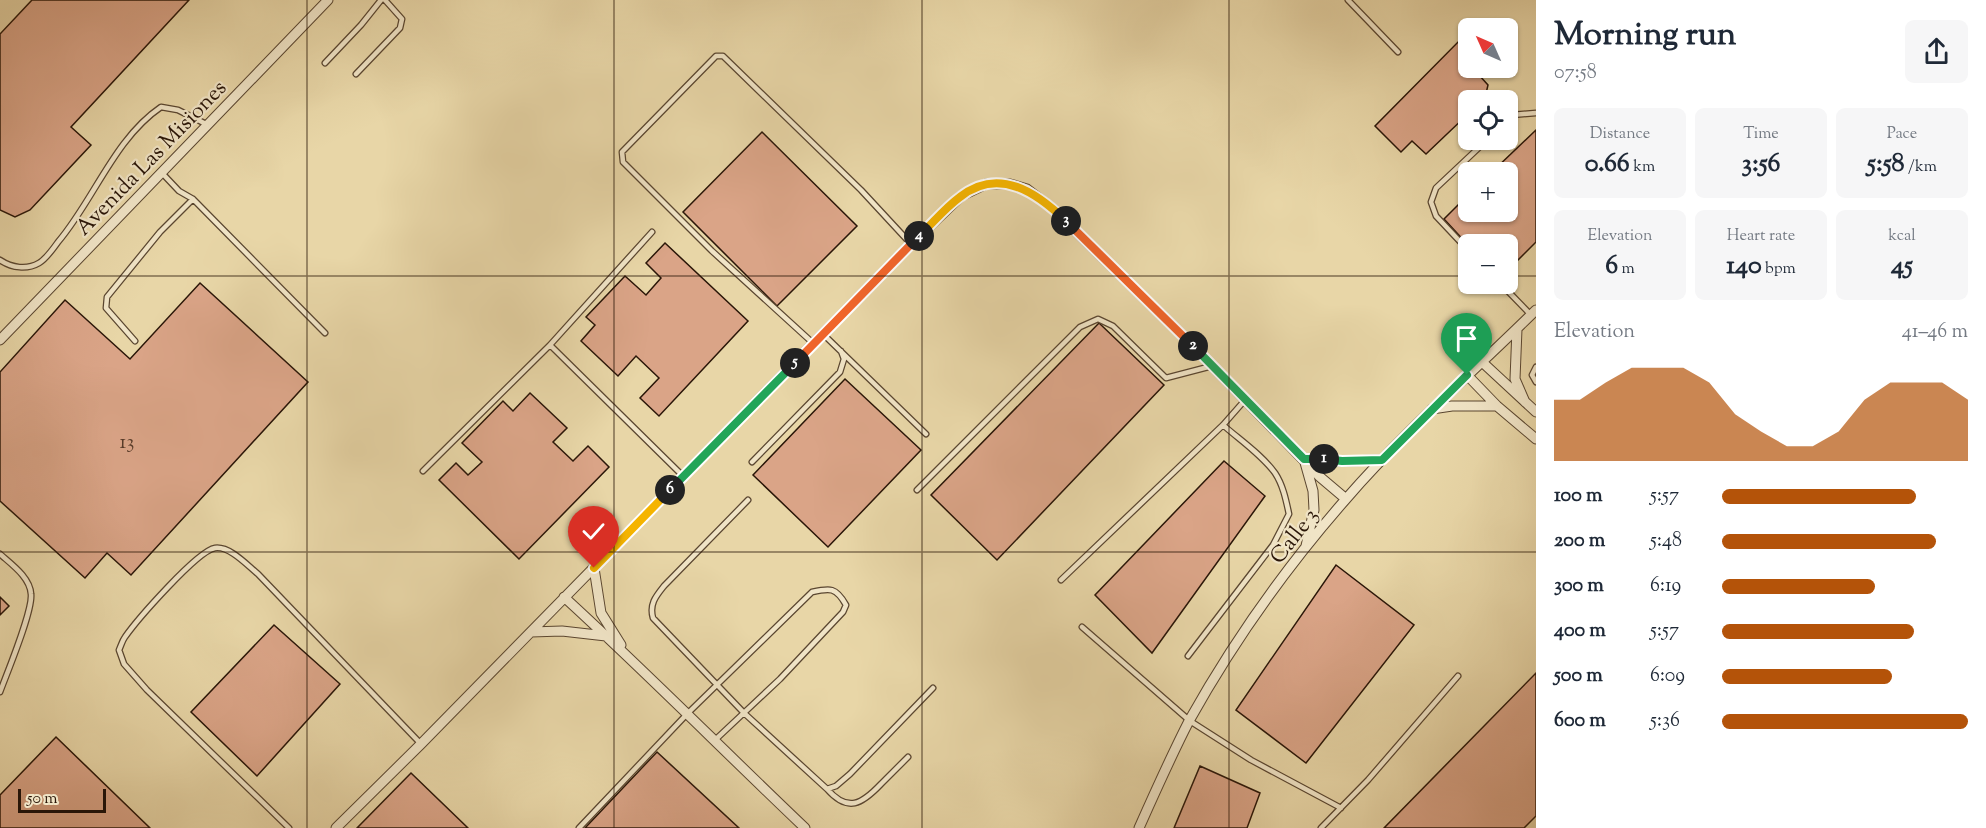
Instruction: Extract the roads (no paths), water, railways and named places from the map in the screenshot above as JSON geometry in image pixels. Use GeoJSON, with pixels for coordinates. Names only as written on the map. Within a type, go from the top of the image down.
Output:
{"type":"FeatureCollection","features":[{"type":"Feature","properties":{"kind":"street","name":"Avenida Las Misiones"},"geometry":{"type":"LineString","coordinates":[[2,334],[162,173],[328,0]]}},
{"type":"Feature","properties":{"kind":"street"},"geometry":{"type":"LineString","coordinates":[[336,828],[911,244],[961,196],[986,184],[1010,184],[1027,189],[1053,209],[1212,366],[1320,477],[1346,499]]}},
{"type":"Feature","properties":{"kind":"street","name":"Calle 3"},"geometry":{"type":"LineString","coordinates":[[1139,828],[1190,721],[1238,641],[1306,548],[1382,460],[1481,361],[1534,312]]}},
{"type":"Feature","properties":{"kind":"street"},"geometry":{"type":"LineString","coordinates":[[1517,329],[1515,379],[1525,402]]}},
{"type":"Feature","properties":{"kind":"street"},"geometry":{"type":"LineString","coordinates":[[1481,361],[1536,412]]}},
{"type":"Feature","properties":{"kind":"street"},"geometry":{"type":"LineString","coordinates":[[1467,375],[1497,406],[1536,439]]}},
{"type":"Feature","properties":{"kind":"street"},"geometry":{"type":"LineString","coordinates":[[1432,409],[1452,406],[1497,406]]}},
{"type":"Feature","properties":{"kind":"street"},"geometry":{"type":"LineString","coordinates":[[1304,459],[1382,460]]}},
{"type":"Feature","properties":{"kind":"street"},"geometry":{"type":"LineString","coordinates":[[1304,459],[1313,491],[1314,510],[1306,548]]}},
{"type":"Feature","properties":{"kind":"street"},"geometry":{"type":"LineString","coordinates":[[594,568],[601,613],[627,654]]}},
{"type":"Feature","properties":{"kind":"street"},"geometry":{"type":"LineString","coordinates":[[564,597],[627,654],[805,828]]}},
{"type":"Feature","properties":{"kind":"street"},"geometry":{"type":"LineString","coordinates":[[531,632],[562,631],[607,636]]}},
{"type":"Feature","properties":{"kind":"lane"},"geometry":{"type":"LineString","coordinates":[[325,63],[383,0],[402,19],[400,28],[356,74]]}},
{"type":"Feature","properties":{"kind":"lane"},"geometry":{"type":"LineString","coordinates":[[1348,0],[1398,52]]}},
{"type":"Feature","properties":{"kind":"lane"},"geometry":{"type":"LineString","coordinates":[[814,344],[712,251],[623,162],[622,152],[716,56],[723,56],[861,190],[911,244]]}},
{"type":"Feature","properties":{"kind":"lane"},"geometry":{"type":"LineString","coordinates":[[0,261],[16,267],[26,267],[41,262],[73,225],[107,168],[147,116],[161,107],[178,110],[208,125]]}},
{"type":"Feature","properties":{"kind":"lane"},"geometry":{"type":"LineString","coordinates":[[1518,115],[1536,114]]}},
{"type":"Feature","properties":{"kind":"lane"},"geometry":{"type":"LineString","coordinates":[[1458,239],[1436,216],[1431,202],[1436,188],[1476,150]]}},
{"type":"Feature","properties":{"kind":"lane"},"geometry":{"type":"LineString","coordinates":[[162,173],[179,191],[193,200],[325,333]]}},
{"type":"Feature","properties":{"kind":"lane"},"geometry":{"type":"LineString","coordinates":[[135,341],[106,308],[107,297],[160,232],[193,200]]}},
{"type":"Feature","properties":{"kind":"lane"},"geometry":{"type":"LineString","coordinates":[[423,471],[550,345],[652,232]]}},
{"type":"Feature","properties":{"kind":"lane"},"geometry":{"type":"LineString","coordinates":[[1513,294],[1534,312]]}},
{"type":"Feature","properties":{"kind":"lane"},"geometry":{"type":"LineString","coordinates":[[917,490],[1080,327],[1098,318],[1113,326],[1166,378],[1212,366]]}},
{"type":"Feature","properties":{"kind":"lane"},"geometry":{"type":"LineString","coordinates":[[824,334],[926,434]]}},
{"type":"Feature","properties":{"kind":"lane"},"geometry":{"type":"LineString","coordinates":[[550,345],[683,476]]}},
{"type":"Feature","properties":{"kind":"lane"},"geometry":{"type":"LineString","coordinates":[[752,462],[840,372],[844,359],[841,351]]}},
{"type":"Feature","properties":{"kind":"lane"},"geometry":{"type":"LineString","coordinates":[[1536,367],[1532,375],[1536,382]]}},
{"type":"Feature","properties":{"kind":"lane"},"geometry":{"type":"LineString","coordinates":[[1060,580],[1223,425],[1245,400]]}},
{"type":"Feature","properties":{"kind":"lane"},"geometry":{"type":"LineString","coordinates":[[1188,656],[1273,545],[1289,514],[1283,489],[1275,474],[1223,425]]}},
{"type":"Feature","properties":{"kind":"lane"},"geometry":{"type":"LineString","coordinates":[[748,500],[654,598],[651,610],[653,618],[744,713],[834,798],[856,804],[867,799],[908,757]]}},
{"type":"Feature","properties":{"kind":"lane"},"geometry":{"type":"LineString","coordinates":[[289,828],[147,690],[124,664],[119,650],[124,638],[165,591],[205,552],[216,548],[230,551],[258,574],[421,744]]}},
{"type":"Feature","properties":{"kind":"lane"},"geometry":{"type":"LineString","coordinates":[[0,554],[27,581],[32,594],[0,692]]}},
{"type":"Feature","properties":{"kind":"lane"},"geometry":{"type":"LineString","coordinates":[[579,828],[687,714],[812,592],[828,588],[835,591],[846,604],[843,612],[780,679],[714,741]]}},
{"type":"Feature","properties":{"kind":"lane"},"geometry":{"type":"LineString","coordinates":[[1082,627],[1190,721],[1251,760],[1341,808]]}},
{"type":"Feature","properties":{"kind":"lane"},"geometry":{"type":"LineString","coordinates":[[1321,828],[1368,780],[1458,676]]}},
{"type":"Feature","properties":{"kind":"lane"},"geometry":{"type":"LineString","coordinates":[[827,789],[836,786],[850,774],[933,688]]}}]}
